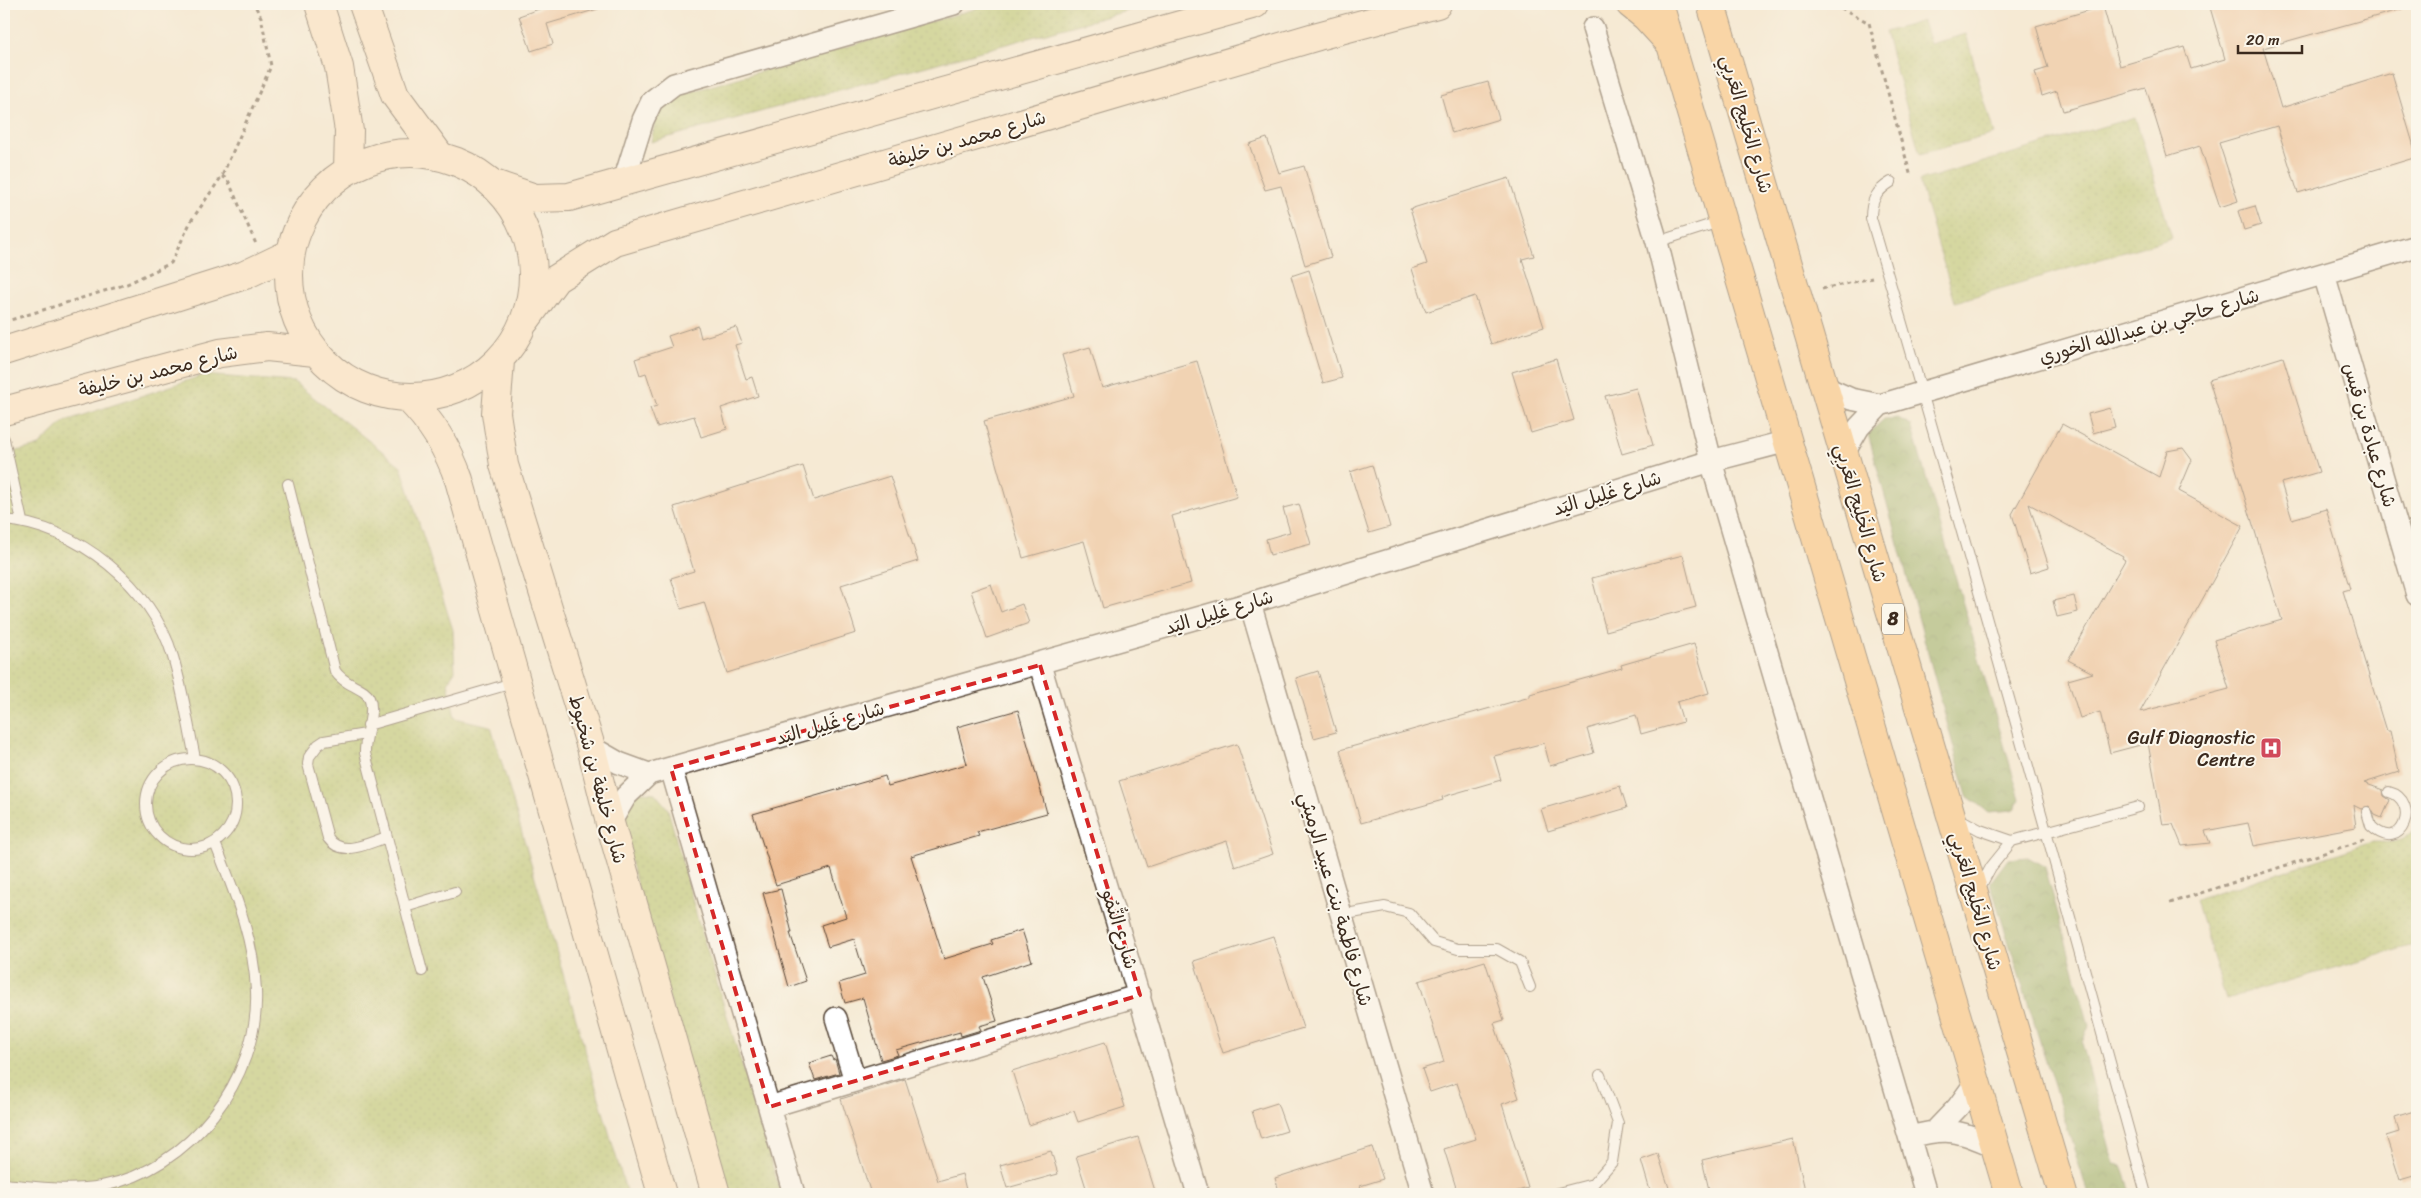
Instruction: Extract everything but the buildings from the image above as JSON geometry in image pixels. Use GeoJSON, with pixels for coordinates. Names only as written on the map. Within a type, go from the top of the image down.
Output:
{"type":"FeatureCollection","features":[{"type":"Feature","properties":{"kind":"highway"},"geometry":{"type":"LineString","coordinates":[[1630,4],[1646,17],[1672,46]]}},
{"type":"Feature","properties":{"kind":"highway"},"geometry":{"type":"LineString","coordinates":[[1659,4],[2009,1194]]}},
{"type":"Feature","properties":{"kind":"highway","name":"شارع الخَلِيج العَربِي"},"geometry":{"type":"LineString","coordinates":[[1711,4],[2063,1194]]}},
{"type":"Feature","properties":{"kind":"highway"},"geometry":{"type":"LineString","coordinates":[[1723,43],[1730,4]]}},
{"type":"Feature","properties":{"kind":"main road"},"geometry":{"type":"LineString","coordinates":[[319,4],[338,68],[348,131],[348,169]]}},
{"type":"Feature","properties":{"kind":"main road"},"geometry":{"type":"LineString","coordinates":[[363,4],[395,95],[440,156]]}},
{"type":"Feature","properties":{"kind":"main road"},"geometry":{"type":"LineString","coordinates":[[494,184],[517,213],[531,248],[534,285],[526,321],[500,361],[473,382],[442,394],[408,398],[373,392],[341,376],[315,352],[297,322],[288,288],[289,254],[300,220],[320,192],[348,169],[377,157],[408,152],[440,156],[468,167],[494,184],[535,198],[569,198],[1256,4]]}},
{"type":"Feature","properties":{"kind":"main road","name":"شارع محمد بن خليفة"},"geometry":{"type":"LineString","coordinates":[[526,321],[556,279],[615,242],[1290,44],[1437,4]]}},
{"type":"Feature","properties":{"kind":"main road"},"geometry":{"type":"LineString","coordinates":[[4,351],[196,291],[264,266],[289,254]]}},
{"type":"Feature","properties":{"kind":"main road","name":"شارع محمد بن خليفة"},"geometry":{"type":"LineString","coordinates":[[4,411],[220,353],[267,347],[315,352]]}},
{"type":"Feature","properties":{"kind":"main road","name":"شارع خليفة بن شخبوط"},"geometry":{"type":"LineString","coordinates":[[500,361],[496,414],[504,465],[591,747],[610,823],[716,1194]]}},
{"type":"Feature","properties":{"kind":"main road"},"geometry":{"type":"LineString","coordinates":[[408,398],[434,427],[453,462],[662,1194]]}},
{"type":"Feature","properties":{"kind":"street"},"geometry":{"type":"LineString","coordinates":[[624,181],[643,120],[652,101],[674,84],[954,4]]}},
{"type":"Feature","properties":{"kind":"street"},"geometry":{"type":"LineString","coordinates":[[1594,28],[1657,242],[1712,461],[1926,1194]]}},
{"type":"Feature","properties":{"kind":"street","name":"شارع حاجي بن عبدالله الخوري"},"geometry":{"type":"LineString","coordinates":[[1824,387],[1851,399],[1880,405],[2417,246]]}},
{"type":"Feature","properties":{"kind":"street","name":"شارع عبادة بن قيس"},"geometry":{"type":"LineString","coordinates":[[2324,274],[2417,595]]}},
{"type":"Feature","properties":{"kind":"street"},"geometry":{"type":"LineString","coordinates":[[1844,453],[1860,427],[1880,405]]}},
{"type":"Feature","properties":{"kind":"street","name":"شارع غَلِيل اليَد"},"geometry":{"type":"LineString","coordinates":[[610,823],[626,796],[649,774],[1250,603],[1712,461],[1788,441]]}},
{"type":"Feature","properties":{"kind":"street","name":"شارع فاطمة بنت عبيد الرميثي"},"geometry":{"type":"LineString","coordinates":[[1250,603],[1423,1194]]}},
{"type":"Feature","properties":{"kind":"street","name":"شارع النُّمُو"},"geometry":{"type":"LineString","coordinates":[[1040,664],[1198,1194]]}},
{"type":"Feature","properties":{"kind":"street"},"geometry":{"type":"LineString","coordinates":[[591,747],[619,763],[649,774]]}},
{"type":"Feature","properties":{"kind":"street"},"geometry":{"type":"LineString","coordinates":[[672,768],[794,1194]]}},
{"type":"Feature","properties":{"kind":"street"},"geometry":{"type":"LineString","coordinates":[[769,1107],[1140,995]]}},
{"type":"Feature","properties":{"kind":"street"},"geometry":{"type":"LineString","coordinates":[[836,1018],[856,1081]]}},
{"type":"Feature","properties":{"kind":"street"},"geometry":{"type":"LineString","coordinates":[[1936,1130],[1958,1107],[1976,1082]]}},
{"type":"Feature","properties":{"kind":"street"},"geometry":{"type":"LineString","coordinates":[[1910,1137],[1936,1130],[1964,1132],[1994,1146]]}},
{"type":"Feature","properties":{"kind":"lane"},"geometry":{"type":"LineString","coordinates":[[1891,182],[1877,193],[1871,209],[1871,218],[1923,392],[2047,832],[2146,1194]]}},
{"type":"Feature","properties":{"kind":"lane"},"geometry":{"type":"LineString","coordinates":[[1657,242],[1723,221]]}},
{"type":"Feature","properties":{"kind":"lane"},"geometry":{"type":"LineString","coordinates":[[4,439],[22,521]]}},
{"type":"Feature","properties":{"kind":"lane"},"geometry":{"type":"LineString","coordinates":[[288,484],[335,671],[343,680],[368,696],[372,706],[365,753],[422,971]]}},
{"type":"Feature","properties":{"kind":"lane"},"geometry":{"type":"LineString","coordinates":[[4,520],[22,521],[44,528],[85,548],[121,577],[152,613],[173,656],[195,758]]}},
{"type":"Feature","properties":{"kind":"lane"},"geometry":{"type":"LineString","coordinates":[[387,837],[347,849],[332,843],[328,838],[308,764],[312,750],[324,741],[367,730],[517,682]]}},
{"type":"Feature","properties":{"kind":"lane"},"geometry":{"type":"LineString","coordinates":[[195,758],[216,766],[232,783],[236,793],[237,805],[231,826],[215,843],[193,849],[171,844],[154,829],[146,808],[149,786],[155,776],[173,762],[195,758]]}},
{"type":"Feature","properties":{"kind":"lane"},"geometry":{"type":"LineString","coordinates":[[2367,812],[2371,826],[2376,831],[2392,835],[2400,832],[2410,820],[2414,811],[2404,798],[2389,792]]}},
{"type":"Feature","properties":{"kind":"lane"},"geometry":{"type":"LineString","coordinates":[[1950,814],[1980,830],[2012,840],[2138,807]]}},
{"type":"Feature","properties":{"kind":"lane"},"geometry":{"type":"LineString","coordinates":[[1975,897],[1991,867],[2012,840]]}},
{"type":"Feature","properties":{"kind":"lane"},"geometry":{"type":"LineString","coordinates":[[4,1184],[57,1190],[81,1189],[126,1179],[148,1170],[186,1143],[218,1108],[231,1088],[250,1044],[256,1021],[256,992],[248,934],[215,843]]}},
{"type":"Feature","properties":{"kind":"lane"},"geometry":{"type":"LineString","coordinates":[[405,907],[454,892]]}},
{"type":"Feature","properties":{"kind":"lane"},"geometry":{"type":"LineString","coordinates":[[1341,915],[1385,907],[1409,913],[1434,942],[1458,949],[1497,949],[1520,962],[1530,987]]}},
{"type":"Feature","properties":{"kind":"lane"},"geometry":{"type":"LineString","coordinates":[[1554,1194],[1593,1184],[1612,1162],[1618,1123],[1600,1075]]}},
{"type":"Feature","properties":{"kind":"path"},"geometry":{"type":"LineString","coordinates":[[4,322],[127,284],[171,264],[192,221],[222,176],[271,66],[261,17],[254,4]]}},
{"type":"Feature","properties":{"kind":"path"},"geometry":{"type":"LineString","coordinates":[[1834,4],[1869,23],[1911,177]]}},
{"type":"Feature","properties":{"kind":"path"},"geometry":{"type":"LineString","coordinates":[[222,176],[228,180],[264,266]]}},
{"type":"Feature","properties":{"kind":"path"},"geometry":{"type":"LineString","coordinates":[[1822,289],[1887,275]]}},
{"type":"Feature","properties":{"kind":"path"},"geometry":{"type":"LineString","coordinates":[[2170,904],[2362,841],[2376,831]]}},
{"type":"Feature","properties":{"kind":"highlighted area"},"geometry":{"type":"Polygon","coordinates":[[[1040,665],[1140,995],[769,1107],[671,768],[1040,665]]]}},
{"type":"Feature","properties":{"kind":"green space"},"geometry":{"type":"Polygon","coordinates":[[[992,4],[1152,4],[651,142],[659,101],[992,4]]]}},
{"type":"Feature","properties":{"kind":"green space"},"geometry":{"type":"Polygon","coordinates":[[[1923,21],[1930,44],[1966,34],[1994,134],[1920,154],[1885,32],[1923,21]]]}},
{"type":"Feature","properties":{"kind":"green space"},"geometry":{"type":"Polygon","coordinates":[[[2135,117],[2172,238],[1955,302],[1919,181],[2135,117]]]}},
{"type":"Feature","properties":{"kind":"green space"},"geometry":{"type":"Polygon","coordinates":[[[204,375],[294,382],[401,466],[453,630],[455,671],[448,682],[455,718],[491,726],[627,1194],[4,1194],[4,454],[38,446],[65,421],[204,375]]]}},
{"type":"Feature","properties":{"kind":"green space"},"geometry":{"type":"Polygon","coordinates":[[[1898,418],[1911,425],[2020,799],[2014,810],[1988,812],[1967,796],[1868,434],[1884,419],[1898,418]]]}},
{"type":"Feature","properties":{"kind":"green space"},"geometry":{"type":"Polygon","coordinates":[[[631,791],[655,793],[668,809],[697,917],[781,1194],[726,1194],[616,812],[631,791]]]}},
{"type":"Feature","properties":{"kind":"green space"},"geometry":{"type":"Polygon","coordinates":[[[2417,826],[2417,944],[2226,999],[2196,900],[2372,842],[2397,841],[2407,837],[2417,826]]]}},
{"type":"Feature","properties":{"kind":"green space"},"geometry":{"type":"Polygon","coordinates":[[[2028,857],[2045,867],[2089,1025],[2082,1043],[2114,1164],[2123,1168],[2132,1194],[2088,1194],[1990,883],[2008,859],[2028,857]]]}},
{"type":"Feature","properties":{"kind":"place","name":"Gulf Diagnostic Centre"},"geometry":{"type":"Point","coordinates":[2271,748]}}]}
